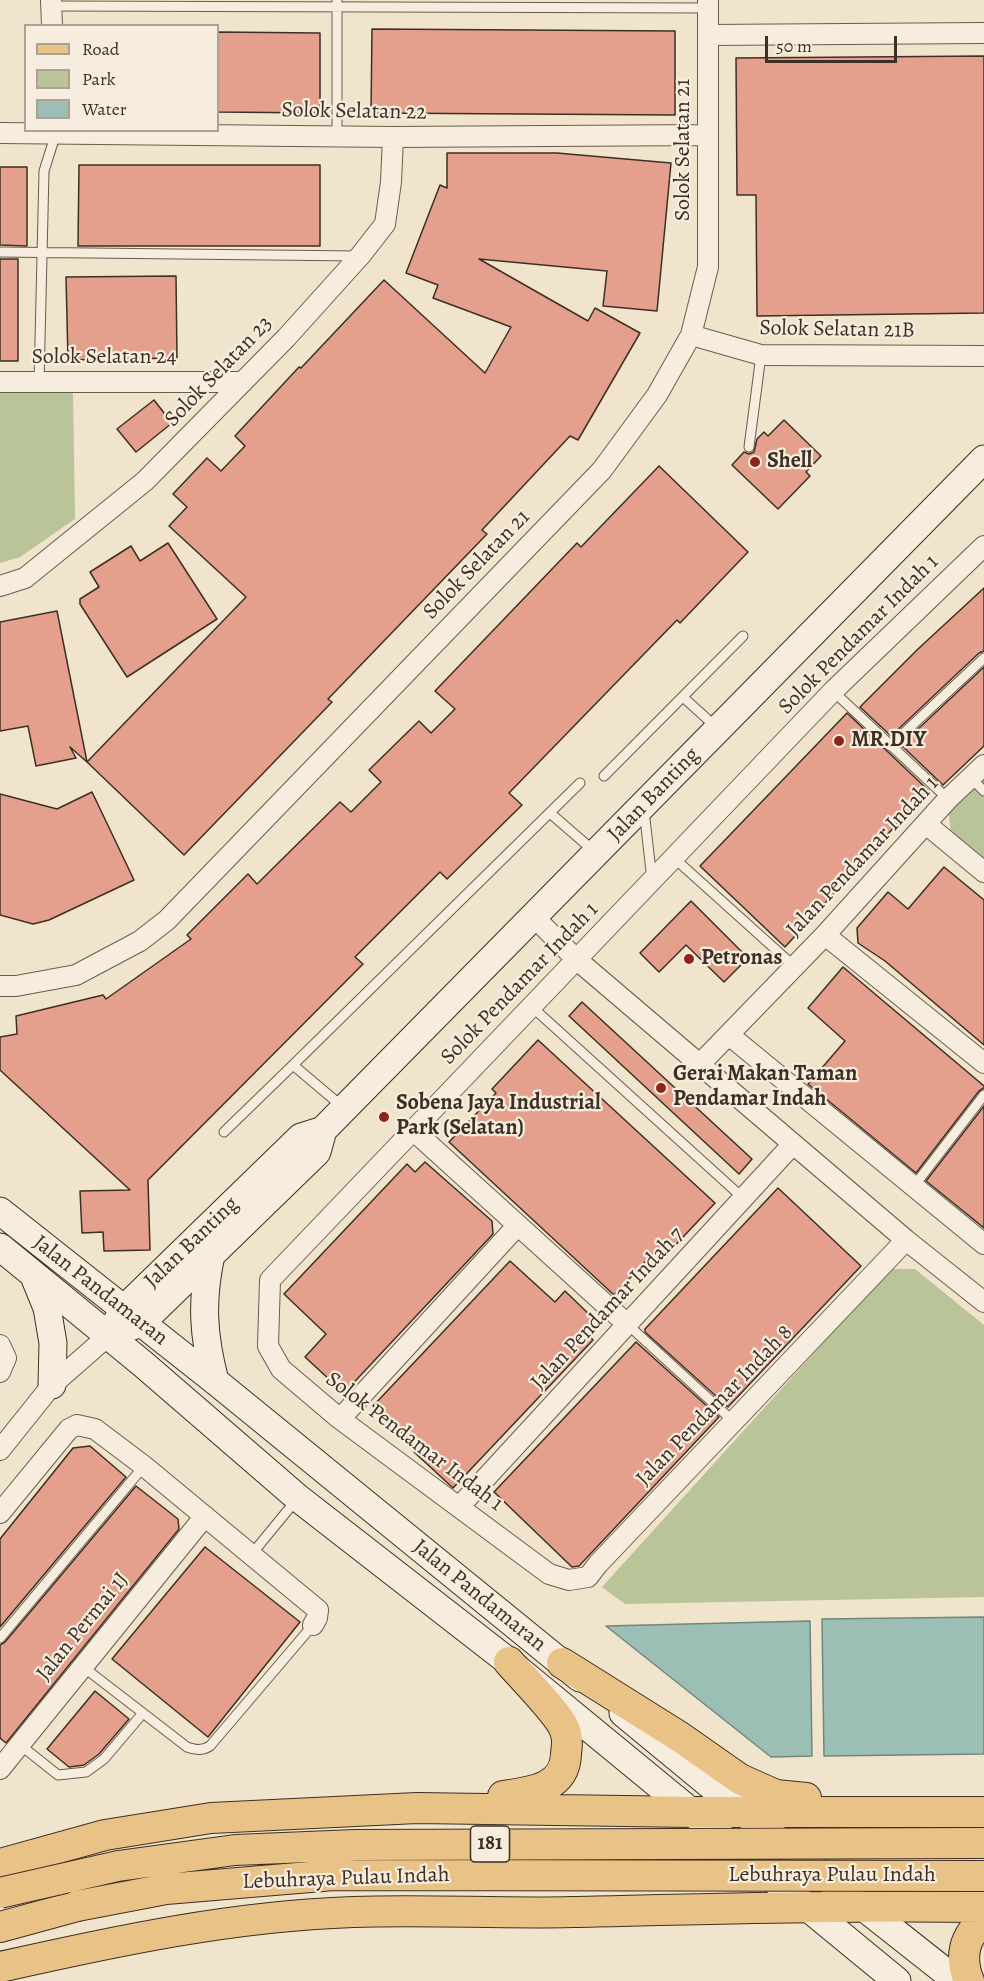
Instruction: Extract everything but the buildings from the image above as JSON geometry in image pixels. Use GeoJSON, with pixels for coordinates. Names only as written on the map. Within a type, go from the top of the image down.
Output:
{"type":"FeatureCollection","features":[{"type":"Feature","properties":{"kind":"main road","name":"Jalan Banting"},"geometry":{"type":"LineString","coordinates":[[109,1335],[211,1255],[317,1152],[323,1130],[344,1108],[984,459]]}},
{"type":"Feature","properties":{"kind":"main road","name":"Jalan Banting"},"geometry":{"type":"LineString","coordinates":[[132,1316],[301,1137],[323,1130]]}},
{"type":"Feature","properties":{"kind":"main road","name":"Jalan Pandamaran"},"geometry":{"type":"LineString","coordinates":[[0,1211],[215,1382],[743,1812],[957,1981]]}},
{"type":"Feature","properties":{"kind":"main road","name":"Jalan Pandamaran"},"geometry":{"type":"LineString","coordinates":[[0,1247],[109,1335],[298,1498],[509,1662],[897,1981]]}},
{"type":"Feature","properties":{"kind":"main road"},"geometry":{"type":"LineString","coordinates":[[211,1255],[205,1283],[203,1313],[206,1348],[215,1382]]}},
{"type":"Feature","properties":{"kind":"main road"},"geometry":{"type":"LineString","coordinates":[[32,1273],[47,1308],[53,1343],[52,1385]]}},
{"type":"Feature","properties":{"kind":"main road"},"geometry":{"type":"LineString","coordinates":[[417,1808],[540,1790],[555,1781],[562,1771],[566,1759],[565,1731],[558,1719],[509,1662]]}},
{"type":"Feature","properties":{"kind":"main road"},"geometry":{"type":"LineString","coordinates":[[562,1663],[680,1737],[740,1779],[776,1795],[984,1812]]}},
{"type":"Feature","properties":{"kind":"main road"},"geometry":{"type":"LineString","coordinates":[[0,1864],[105,1835],[211,1818],[417,1808],[693,1812],[984,1812]]}},
{"type":"Feature","properties":{"kind":"main road"},"geometry":{"type":"LineString","coordinates":[[657,1910],[726,1842],[743,1812]]}},
{"type":"Feature","properties":{"kind":"main road"},"geometry":{"type":"LineString","coordinates":[[807,1907],[837,1864],[888,1812]]}},
{"type":"Feature","properties":{"kind":"main road","name":"Lebuhraya Pulau Indah"},"geometry":{"type":"LineString","coordinates":[[0,1893],[118,1866],[235,1850],[355,1845],[984,1843]]}},
{"type":"Feature","properties":{"kind":"main road","name":"Lebuhraya Pulau Indah"},"geometry":{"type":"LineString","coordinates":[[0,1927],[77,1906],[166,1889],[334,1875],[984,1876]]}},
{"type":"Feature","properties":{"kind":"main road"},"geometry":{"type":"LineString","coordinates":[[0,1967],[112,1941],[242,1920],[353,1912],[509,1914],[864,1906],[984,1907]]}},
{"type":"Feature","properties":{"kind":"main road"},"geometry":{"type":"LineString","coordinates":[[969,1981],[964,1948],[973,1929],[984,1920]]}},
{"type":"Feature","properties":{"kind":"street","name":"Solok Selatan 21"},"geometry":{"type":"LineString","coordinates":[[0,986],[15,986],[76,975],[140,941],[167,920],[602,470],[657,395],[691,335],[708,267],[708,4]]}},
{"type":"Feature","properties":{"kind":"street"},"geometry":{"type":"LineString","coordinates":[[708,35],[984,33]]}},
{"type":"Feature","properties":{"kind":"street","name":"Solok Selatan 22"},"geometry":{"type":"LineString","coordinates":[[0,134],[56,132],[393,137],[708,135]]}},
{"type":"Feature","properties":{"kind":"street","name":"Solok Selatan 23"},"geometry":{"type":"LineString","coordinates":[[0,586],[25,578],[145,482],[286,338],[360,256],[385,224],[391,182],[393,137]]}},
{"type":"Feature","properties":{"kind":"street","name":"Solok Selatan 21B"},"geometry":{"type":"LineString","coordinates":[[691,335],[761,355],[984,356]]}},
{"type":"Feature","properties":{"kind":"street","name":"Solok Selatan 24"},"geometry":{"type":"LineString","coordinates":[[0,382],[243,382]]}},
{"type":"Feature","properties":{"kind":"street","name":"Solok Pendamar Indah 1"},"geometry":{"type":"LineString","coordinates":[[549,1574],[340,1419],[281,1369],[268,1346],[270,1280],[833,692],[984,546]]}},
{"type":"Feature","properties":{"kind":"street","name":"Jalan Pendamar Indah 1"},"geometry":{"type":"LineString","coordinates":[[700,1065],[825,935],[948,799],[980,778]]}},
{"type":"Feature","properties":{"kind":"street"},"geometry":{"type":"LineString","coordinates":[[926,824],[984,872]]}},
{"type":"Feature","properties":{"kind":"street"},"geometry":{"type":"LineString","coordinates":[[533,916],[576,959],[792,1144],[984,1302]]}},
{"type":"Feature","properties":{"kind":"street"},"geometry":{"type":"LineString","coordinates":[[825,935],[984,1063]]}},
{"type":"Feature","properties":{"kind":"street"},"geometry":{"type":"LineString","coordinates":[[729,1035],[984,1244]]}},
{"type":"Feature","properties":{"kind":"street"},"geometry":{"type":"LineString","coordinates":[[414,1131],[627,1324]]}},
{"type":"Feature","properties":{"kind":"street","name":"Jalan Pendamar Indah 7"},"geometry":{"type":"LineString","coordinates":[[459,1507],[792,1144]]}},
{"type":"Feature","properties":{"kind":"street"},"geometry":{"type":"LineString","coordinates":[[340,1419],[518,1225]]}},
{"type":"Feature","properties":{"kind":"street","name":"Jalan Pendamar Indah 8"},"geometry":{"type":"LineString","coordinates":[[549,1574],[569,1580],[588,1577],[906,1240]]}},
{"type":"Feature","properties":{"kind":"street"},"geometry":{"type":"LineString","coordinates":[[0,1449],[52,1385],[109,1335]]}},
{"type":"Feature","properties":{"kind":"street"},"geometry":{"type":"LineString","coordinates":[[0,1344],[6,1358],[0,1371]]}},
{"type":"Feature","properties":{"kind":"street"},"geometry":{"type":"LineString","coordinates":[[0,1513],[69,1429],[77,1425],[95,1429],[144,1466],[318,1610],[313,1625]]}},
{"type":"Feature","properties":{"kind":"street","name":"Jalan Permai 1J"},"geometry":{"type":"LineString","coordinates":[[0,1769],[205,1516]]}},
{"type":"Feature","properties":{"kind":"lane"},"geometry":{"type":"LineString","coordinates":[[337,3],[337,135]]}},
{"type":"Feature","properties":{"kind":"lane"},"geometry":{"type":"LineString","coordinates":[[51,11],[337,3],[708,4]]}},
{"type":"Feature","properties":{"kind":"lane"},"geometry":{"type":"LineString","coordinates":[[39,383],[44,171],[56,132]]}},
{"type":"Feature","properties":{"kind":"lane"},"geometry":{"type":"LineString","coordinates":[[0,252],[360,256]]}},
{"type":"Feature","properties":{"kind":"lane"},"geometry":{"type":"LineString","coordinates":[[749,447],[761,355]]}},
{"type":"Feature","properties":{"kind":"lane"},"geometry":{"type":"LineString","coordinates":[[604,776],[742,636]]}},
{"type":"Feature","properties":{"kind":"lane"},"geometry":{"type":"LineString","coordinates":[[890,746],[984,658]]}},
{"type":"Feature","properties":{"kind":"lane"},"geometry":{"type":"LineString","coordinates":[[833,692],[948,799]]}},
{"type":"Feature","properties":{"kind":"lane"},"geometry":{"type":"LineString","coordinates":[[683,697],[718,729]]}},
{"type":"Feature","properties":{"kind":"lane"},"geometry":{"type":"LineString","coordinates":[[224,1132],[580,783]]}},
{"type":"Feature","properties":{"kind":"lane"},"geometry":{"type":"LineString","coordinates":[[644,805],[652,880]]}},
{"type":"Feature","properties":{"kind":"lane"},"geometry":{"type":"LineString","coordinates":[[550,813],[596,853]]}},
{"type":"Feature","properties":{"kind":"lane"},"geometry":{"type":"LineString","coordinates":[[674,858],[794,966]]}},
{"type":"Feature","properties":{"kind":"lane"},"geometry":{"type":"LineString","coordinates":[[531,1006],[743,1198]]}},
{"type":"Feature","properties":{"kind":"lane"},"geometry":{"type":"LineString","coordinates":[[293,1065],[344,1108]]}},
{"type":"Feature","properties":{"kind":"lane"},"geometry":{"type":"LineString","coordinates":[[914,1186],[984,1095]]}},
{"type":"Feature","properties":{"kind":"lane"},"geometry":{"type":"LineString","coordinates":[[627,1324],[734,1421]]}},
{"type":"Feature","properties":{"kind":"lane"},"geometry":{"type":"LineString","coordinates":[[0,1638],[144,1466]]}},
{"type":"Feature","properties":{"kind":"lane"},"geometry":{"type":"LineString","coordinates":[[251,1555],[298,1498]]}},
{"type":"Feature","properties":{"kind":"lane"},"geometry":{"type":"LineString","coordinates":[[82,1666],[187,1747],[204,1750],[313,1625]]}},
{"type":"Feature","properties":{"kind":"lane"},"geometry":{"type":"LineString","coordinates":[[19,1744],[58,1774],[86,1772],[104,1760],[143,1713]]}},
{"type":"Feature","properties":{"kind":"green space"},"geometry":{"type":"Polygon","coordinates":[[[0,393],[73,393],[75,519],[20,557],[0,563],[0,393]]]}},
{"type":"Feature","properties":{"kind":"green space"},"geometry":{"type":"Polygon","coordinates":[[[984,773],[984,861],[951,834],[948,807],[984,773]]]}},
{"type":"Feature","properties":{"kind":"green space"},"geometry":{"type":"Polygon","coordinates":[[[890,1269],[915,1269],[984,1325],[984,1597],[625,1604],[602,1587],[890,1269]]]}},
{"type":"Feature","properties":{"kind":"water"},"geometry":{"type":"Polygon","coordinates":[[[984,1617],[984,1754],[824,1756],[822,1619],[984,1617]]]}},
{"type":"Feature","properties":{"kind":"water"},"geometry":{"type":"Polygon","coordinates":[[[810,1621],[812,1756],[771,1757],[606,1626],[810,1621]]]}},
{"type":"Feature","properties":{"kind":"place","name":"Shell"},"geometry":{"type":"Point","coordinates":[755,462]}},
{"type":"Feature","properties":{"kind":"place","name":"MR.DIY"},"geometry":{"type":"Point","coordinates":[839,741]}},
{"type":"Feature","properties":{"kind":"place","name":"Petronas"},"geometry":{"type":"Point","coordinates":[689,959]}},
{"type":"Feature","properties":{"kind":"place","name":"Gerai Makan Taman Pendamar Indah"},"geometry":{"type":"Point","coordinates":[661,1088]}},
{"type":"Feature","properties":{"kind":"place","name":"Sobena Jaya Industrial Park (Selatan)"},"geometry":{"type":"Point","coordinates":[384,1117]}}]}
